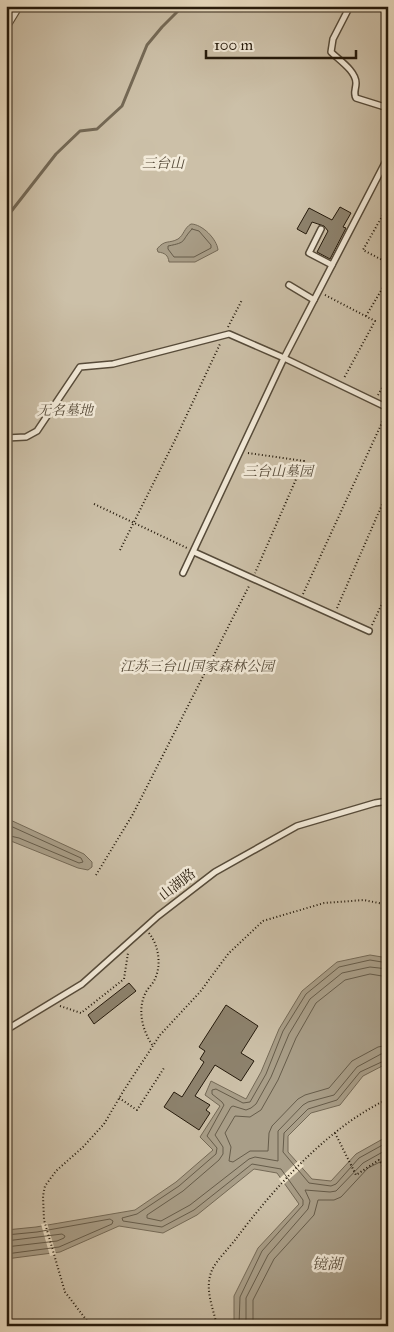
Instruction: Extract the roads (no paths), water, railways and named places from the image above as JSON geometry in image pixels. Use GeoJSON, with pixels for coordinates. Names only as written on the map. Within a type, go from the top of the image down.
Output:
{"type":"FeatureCollection","features":[{"type":"Feature","properties":{"kind":"street"},"geometry":{"type":"LineString","coordinates":[[6,24],[17,6]]}},
{"type":"Feature","properties":{"kind":"street"},"geometry":{"type":"LineString","coordinates":[[6,1322],[7,1326]]}},
{"type":"Feature","properties":{"kind":"lane"},"geometry":{"type":"LineString","coordinates":[[350,6],[332,40],[331,52],[355,76],[354,94],[356,98],[388,108]]}},
{"type":"Feature","properties":{"kind":"lane"},"geometry":{"type":"LineString","coordinates":[[184,573],[284,358],[388,157]]}},
{"type":"Feature","properties":{"kind":"lane"},"geometry":{"type":"LineString","coordinates":[[321,229],[309,253],[332,265]]}},
{"type":"Feature","properties":{"kind":"lane"},"geometry":{"type":"LineString","coordinates":[[289,285],[314,300]]}},
{"type":"Feature","properties":{"kind":"lane"},"geometry":{"type":"LineString","coordinates":[[6,438],[26,437],[37,431],[80,367],[113,364],[229,334],[284,358],[388,409]]}},
{"type":"Feature","properties":{"kind":"lane"},"geometry":{"type":"LineString","coordinates":[[194,552],[369,631]]}},
{"type":"Feature","properties":{"kind":"lane","name":"山湖路"},"geometry":{"type":"LineString","coordinates":[[6,1030],[82,984],[145,928],[215,872],[297,826],[388,801]]}},
{"type":"Feature","properties":{"kind":"water"},"geometry":{"type":"Polygon","coordinates":[[[191,224],[200,227],[208,233],[215,241],[218,250],[195,262],[169,262],[167,256],[158,252],[157,249],[165,243],[178,239],[191,224]]]}},
{"type":"Feature","properties":{"kind":"water"},"geometry":{"type":"Polygon","coordinates":[[[6,818],[84,854],[92,862],[92,867],[88,870],[78,868],[6,839],[6,818]]]}},
{"type":"Feature","properties":{"kind":"water","name":"镜湖"},"geometry":{"type":"Polygon","coordinates":[[[370,955],[388,958],[388,1063],[363,1076],[340,1105],[311,1113],[288,1136],[288,1152],[312,1179],[331,1181],[356,1154],[388,1136],[388,1326],[234,1326],[234,1296],[258,1248],[299,1204],[277,1173],[254,1169],[197,1215],[163,1233],[119,1226],[60,1252],[6,1259],[6,1230],[36,1227],[135,1210],[176,1182],[213,1150],[200,1137],[220,1106],[205,1095],[211,1081],[246,1099],[261,1072],[279,1029],[302,991],[337,962],[370,955]]]}},
{"type":"Feature","properties":{"kind":"waterway"},"geometry":{"type":"LineString","coordinates":[[6,218],[56,154],[80,131],[97,129],[122,106],[147,45],[183,6]]}},
{"type":"Feature","properties":{"kind":"park label","name":"三台山"},"geometry":{"type":"Point","coordinates":[163,163]}},
{"type":"Feature","properties":{"kind":"park label","name":"无名墓地"},"geometry":{"type":"Point","coordinates":[65,410]}},
{"type":"Feature","properties":{"kind":"park label","name":"三台山墓园"},"geometry":{"type":"Point","coordinates":[278,471]}},
{"type":"Feature","properties":{"kind":"park label","name":"江苏三台山国家森林公园"},"geometry":{"type":"Point","coordinates":[197,666]}}]}
